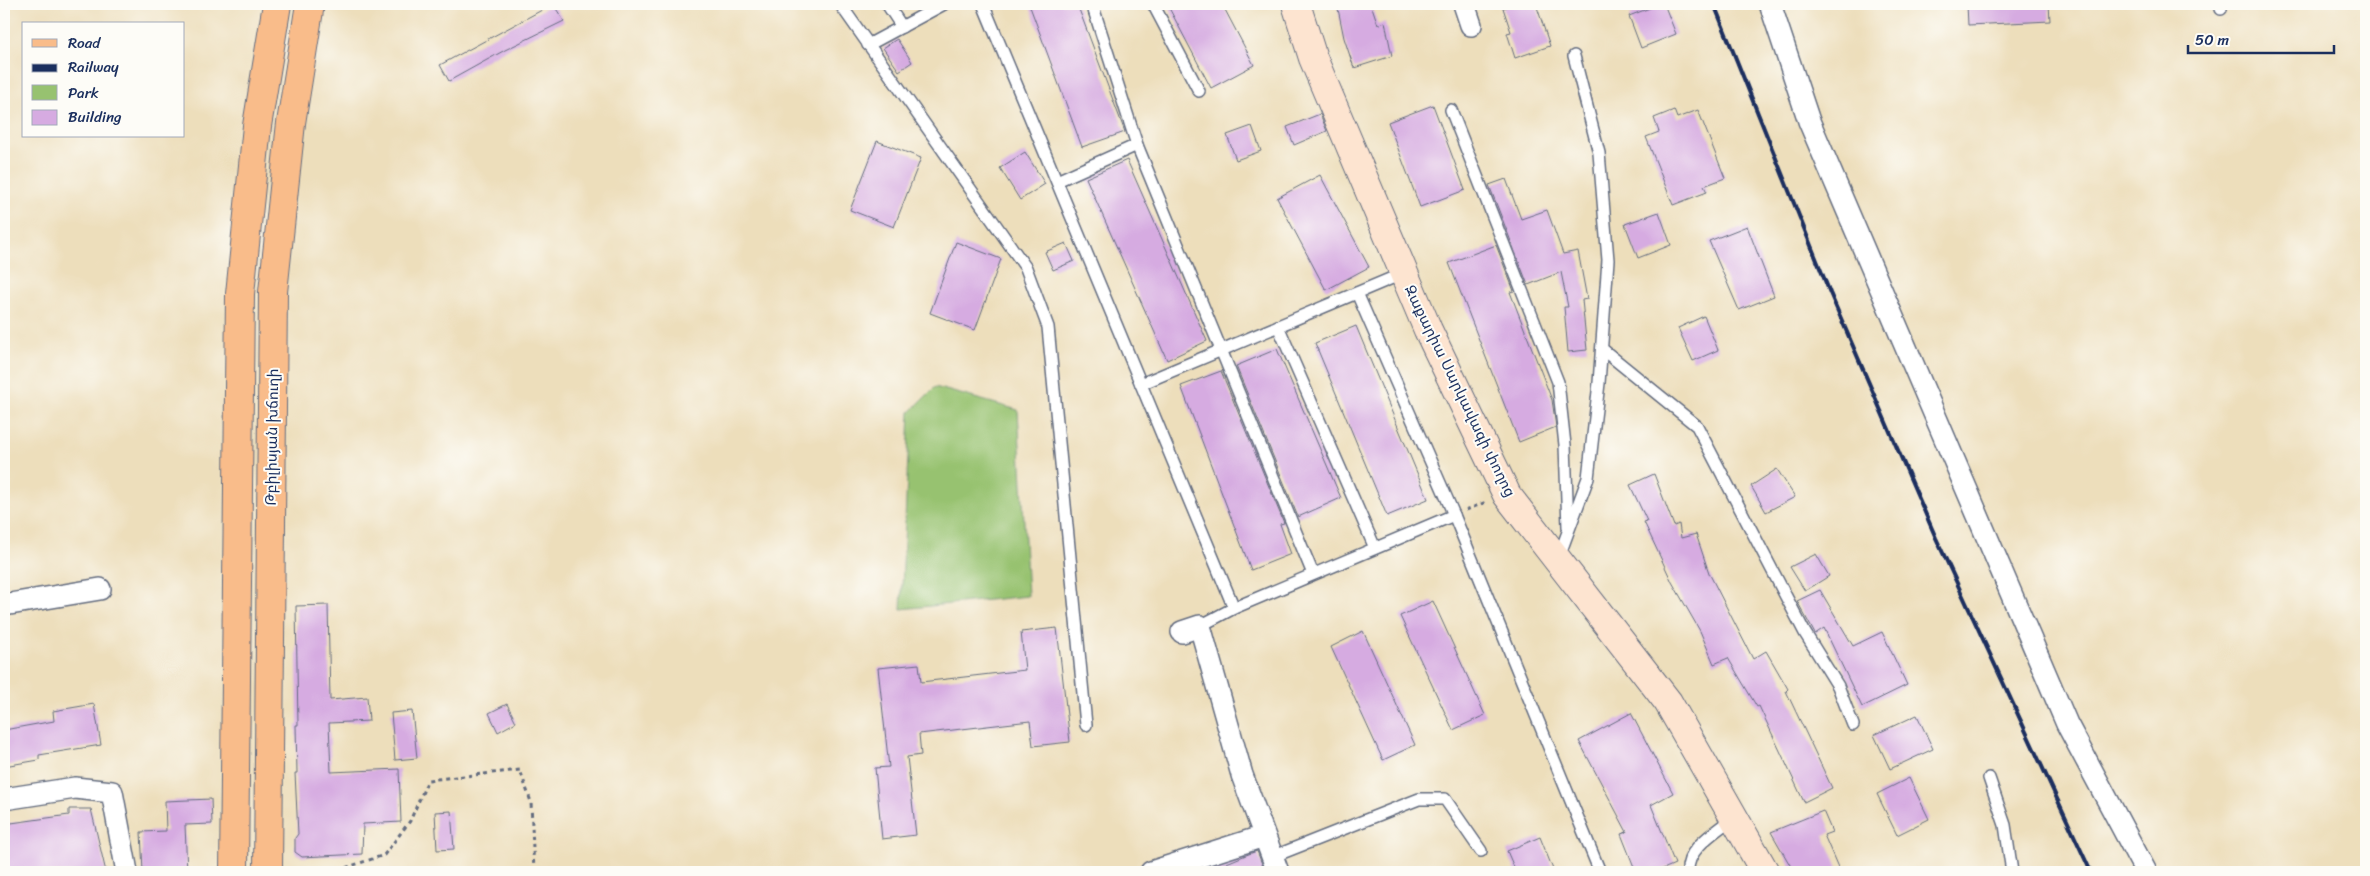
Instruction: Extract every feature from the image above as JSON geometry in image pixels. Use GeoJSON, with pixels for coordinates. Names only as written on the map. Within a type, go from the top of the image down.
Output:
{"type":"FeatureCollection","features":[{"type":"Feature","properties":{"kind":"main road"},"geometry":{"type":"LineString","coordinates":[[234,872],[240,294],[257,126],[277,4]]}},
{"type":"Feature","properties":{"kind":"main road","name":"Թբիլիսյան խճուղի"},"geometry":{"type":"LineString","coordinates":[[268,871],[273,292],[291,123],[310,4]]}},
{"type":"Feature","properties":{"kind":"main road","name":"Զաքարիա Սարկավագի փողոց"},"geometry":{"type":"LineString","coordinates":[[1296,4],[1313,58],[1428,330],[1507,494],[1668,702],[1764,872]]}},
{"type":"Feature","properties":{"kind":"street"},"geometry":{"type":"LineString","coordinates":[[1464,4],[1471,25]]}},
{"type":"Feature","properties":{"kind":"street"},"geometry":{"type":"LineString","coordinates":[[1770,4],[1809,122],[2067,724],[2146,872]]}},
{"type":"Feature","properties":{"kind":"street"},"geometry":{"type":"LineString","coordinates":[[4,605],[100,589]]}},
{"type":"Feature","properties":{"kind":"street"},"geometry":{"type":"LineString","coordinates":[[1191,629],[1275,864]]}},
{"type":"Feature","properties":{"kind":"street"},"geometry":{"type":"LineString","coordinates":[[4,799],[75,788],[112,792],[126,872]]}},
{"type":"Feature","properties":{"kind":"street"},"geometry":{"type":"LineString","coordinates":[[1151,872],[1264,836]]}},
{"type":"Feature","properties":{"kind":"lane"},"geometry":{"type":"LineString","coordinates":[[840,4],[1026,268],[1048,327],[1086,725]]}},
{"type":"Feature","properties":{"kind":"lane"},"geometry":{"type":"LineString","coordinates":[[887,4],[902,27]]}},
{"type":"Feature","properties":{"kind":"lane"},"geometry":{"type":"LineString","coordinates":[[868,45],[944,4]]}},
{"type":"Feature","properties":{"kind":"lane"},"geometry":{"type":"LineString","coordinates":[[983,4],[1234,608]]}},
{"type":"Feature","properties":{"kind":"lane"},"geometry":{"type":"LineString","coordinates":[[1092,4],[1137,145],[1313,574]]}},
{"type":"Feature","properties":{"kind":"lane"},"geometry":{"type":"LineString","coordinates":[[1153,4],[1199,91]]}},
{"type":"Feature","properties":{"kind":"lane"},"geometry":{"type":"LineString","coordinates":[[1558,560],[1588,478],[1602,349],[1608,260],[1599,154],[1574,56]]}},
{"type":"Feature","properties":{"kind":"lane"},"geometry":{"type":"LineString","coordinates":[[1451,110],[1558,382],[1569,531]]}},
{"type":"Feature","properties":{"kind":"lane"},"geometry":{"type":"LineString","coordinates":[[1057,181],[1137,145]]}},
{"type":"Feature","properties":{"kind":"lane"},"geometry":{"type":"LineString","coordinates":[[1141,384],[1404,273]]}},
{"type":"Feature","properties":{"kind":"lane"},"geometry":{"type":"LineString","coordinates":[[1357,293],[1454,514],[1600,872]]}},
{"type":"Feature","properties":{"kind":"lane"},"geometry":{"type":"LineString","coordinates":[[1278,326],[1375,548]]}},
{"type":"Feature","properties":{"kind":"lane"},"geometry":{"type":"LineString","coordinates":[[1602,349],[1697,426],[1805,633],[1838,686],[1853,725]]}},
{"type":"Feature","properties":{"kind":"lane"},"geometry":{"type":"LineString","coordinates":[[1191,629],[1234,608],[1454,514]]}},
{"type":"Feature","properties":{"kind":"lane"},"geometry":{"type":"LineString","coordinates":[[1989,778],[2005,825],[2012,872]]}},
{"type":"Feature","properties":{"kind":"lane"},"geometry":{"type":"LineString","coordinates":[[1275,864],[1419,799],[1446,799],[1481,851]]}},
{"type":"Feature","properties":{"kind":"lane"},"geometry":{"type":"LineString","coordinates":[[1688,872],[1687,863],[1692,853],[1734,816]]}},
{"type":"Feature","properties":{"kind":"path"},"geometry":{"type":"LineString","coordinates":[[1454,514],[1507,494]]}},
{"type":"Feature","properties":{"kind":"path"},"geometry":{"type":"LineString","coordinates":[[268,871],[345,868],[384,855],[410,821],[428,780],[520,770],[531,802],[534,872]]}},
{"type":"Feature","properties":{"kind":"green space"},"geometry":{"type":"Polygon","coordinates":[[[935,387],[1018,410],[1028,596],[901,609],[910,412],[935,387]]]}},
{"type":"Feature","properties":{"kind":"building"},"geometry":{"type":"Polygon","coordinates":[[[553,4],[564,21],[505,50],[449,81],[440,65],[553,4]]]}},
{"type":"Feature","properties":{"kind":"building"},"geometry":{"type":"Polygon","coordinates":[[[1029,4],[1077,4],[1125,132],[1082,147],[1029,4]]]}},
{"type":"Feature","properties":{"kind":"building"},"geometry":{"type":"Polygon","coordinates":[[[1167,4],[1222,4],[1254,65],[1211,88],[1167,4]]]}},
{"type":"Feature","properties":{"kind":"building"},"geometry":{"type":"Polygon","coordinates":[[[1337,4],[1371,4],[1378,25],[1385,22],[1392,56],[1354,68],[1344,38],[1337,4]]]}},
{"type":"Feature","properties":{"kind":"building"},"geometry":{"type":"Polygon","coordinates":[[[1516,4],[1536,4],[1550,46],[1515,58],[1507,33],[1511,32],[1503,8],[1516,4]]]}},
{"type":"Feature","properties":{"kind":"building"},"geometry":{"type":"Polygon","coordinates":[[[1664,4],[1676,34],[1641,48],[1629,16],[1664,4]]]}},
{"type":"Feature","properties":{"kind":"building"},"geometry":{"type":"Polygon","coordinates":[[[1967,4],[2049,4],[2050,21],[1968,25],[1967,4]]]}},
{"type":"Feature","properties":{"kind":"building"},"geometry":{"type":"Polygon","coordinates":[[[897,39],[912,62],[899,71],[883,48],[897,39]]]}},
{"type":"Feature","properties":{"kind":"building"},"geometry":{"type":"Polygon","coordinates":[[[1433,105],[1465,190],[1420,207],[1388,122],[1433,105]]]}},
{"type":"Feature","properties":{"kind":"building"},"geometry":{"type":"Polygon","coordinates":[[[1674,110],[1677,118],[1698,110],[1725,178],[1704,186],[1707,192],[1673,205],[1646,137],[1659,132],[1654,118],[1674,110]]]}},
{"type":"Feature","properties":{"kind":"building"},"geometry":{"type":"Polygon","coordinates":[[[1320,114],[1327,131],[1294,145],[1287,127],[1320,114]]]}},
{"type":"Feature","properties":{"kind":"building"},"geometry":{"type":"Polygon","coordinates":[[[1252,126],[1261,151],[1236,160],[1227,135],[1252,126]]]}},
{"type":"Feature","properties":{"kind":"building"},"geometry":{"type":"Polygon","coordinates":[[[877,141],[921,158],[894,227],[850,210],[877,141]]]}},
{"type":"Feature","properties":{"kind":"building"},"geometry":{"type":"Polygon","coordinates":[[[1025,152],[1045,184],[1020,200],[1000,168],[1025,152]]]}},
{"type":"Feature","properties":{"kind":"building"},"geometry":{"type":"Polygon","coordinates":[[[1127,160],[1207,341],[1167,360],[1086,178],[1127,160]]]}},
{"type":"Feature","properties":{"kind":"building"},"geometry":{"type":"Polygon","coordinates":[[[1320,175],[1369,267],[1326,290],[1277,198],[1320,175]]]}},
{"type":"Feature","properties":{"kind":"building"},"geometry":{"type":"Polygon","coordinates":[[[1506,179],[1521,219],[1547,210],[1563,254],[1578,251],[1587,299],[1582,300],[1587,350],[1568,352],[1564,307],[1568,307],[1561,272],[1528,285],[1489,185],[1506,179]]]}},
{"type":"Feature","properties":{"kind":"building"},"geometry":{"type":"Polygon","coordinates":[[[1659,212],[1671,245],[1638,258],[1625,224],[1659,212]]]}},
{"type":"Feature","properties":{"kind":"building"},"geometry":{"type":"Polygon","coordinates":[[[1747,226],[1774,296],[1739,310],[1709,241],[1747,226]]]}},
{"type":"Feature","properties":{"kind":"building"},"geometry":{"type":"Polygon","coordinates":[[[956,242],[1001,259],[975,330],[930,313],[956,242]]]}},
{"type":"Feature","properties":{"kind":"building"},"geometry":{"type":"Polygon","coordinates":[[[1066,243],[1074,261],[1053,270],[1045,252],[1066,243]]]}},
{"type":"Feature","properties":{"kind":"building"},"geometry":{"type":"Polygon","coordinates":[[[1496,245],[1514,291],[1510,292],[1552,400],[1556,427],[1519,442],[1449,263],[1496,245]]]}},
{"type":"Feature","properties":{"kind":"building"},"geometry":{"type":"Polygon","coordinates":[[[1704,316],[1718,350],[1693,361],[1678,328],[1704,316]]]}},
{"type":"Feature","properties":{"kind":"building"},"geometry":{"type":"Polygon","coordinates":[[[1356,326],[1428,499],[1387,516],[1315,343],[1356,326]]]}},
{"type":"Feature","properties":{"kind":"building"},"geometry":{"type":"Polygon","coordinates":[[[1277,349],[1341,498],[1298,517],[1236,366],[1277,349]]]}},
{"type":"Feature","properties":{"kind":"building"},"geometry":{"type":"Polygon","coordinates":[[[1221,371],[1284,523],[1280,524],[1291,554],[1251,570],[1181,386],[1221,371]]]}},
{"type":"Feature","properties":{"kind":"building"},"geometry":{"type":"Polygon","coordinates":[[[1777,469],[1795,497],[1766,512],[1751,486],[1777,469]]]}},
{"type":"Feature","properties":{"kind":"building"},"geometry":{"type":"Polygon","coordinates":[[[1654,474],[1674,526],[1679,524],[1681,538],[1696,534],[1709,573],[1753,659],[1766,651],[1788,689],[1786,691],[1832,788],[1804,802],[1759,706],[1757,707],[1728,658],[1714,664],[1700,631],[1672,582],[1644,522],[1647,521],[1630,485],[1654,474]]]}},
{"type":"Feature","properties":{"kind":"building"},"geometry":{"type":"Polygon","coordinates":[[[1816,554],[1829,576],[1805,591],[1790,567],[1816,554]]]}},
{"type":"Feature","properties":{"kind":"building"},"geometry":{"type":"Polygon","coordinates":[[[1820,590],[1853,646],[1882,632],[1907,685],[1862,707],[1824,628],[1815,634],[1797,601],[1820,590]]]}},
{"type":"Feature","properties":{"kind":"building"},"geometry":{"type":"Polygon","coordinates":[[[1433,601],[1485,715],[1453,730],[1400,616],[1433,601]]]}},
{"type":"Feature","properties":{"kind":"building"},"geometry":{"type":"Polygon","coordinates":[[[328,605],[330,700],[367,697],[369,721],[329,723],[331,772],[399,769],[401,822],[363,824],[362,854],[302,857],[295,852],[295,838],[298,834],[295,773],[297,773],[296,725],[298,725],[296,606],[328,605]]]}},
{"type":"Feature","properties":{"kind":"building"},"geometry":{"type":"Polygon","coordinates":[[[1057,628],[1070,742],[1033,746],[1030,721],[919,734],[921,755],[907,757],[916,835],[882,839],[875,768],[889,767],[878,668],[919,664],[921,682],[1025,670],[1021,632],[1057,628]]]}},
{"type":"Feature","properties":{"kind":"building"},"geometry":{"type":"Polygon","coordinates":[[[1363,631],[1415,745],[1383,760],[1331,647],[1363,631]]]}},
{"type":"Feature","properties":{"kind":"building"},"geometry":{"type":"Polygon","coordinates":[[[94,704],[101,745],[39,755],[39,760],[4,766],[4,730],[54,721],[53,711],[94,704]]]}},
{"type":"Feature","properties":{"kind":"building"},"geometry":{"type":"Polygon","coordinates":[[[507,704],[516,722],[498,732],[489,713],[507,704]]]}},
{"type":"Feature","properties":{"kind":"building"},"geometry":{"type":"Polygon","coordinates":[[[412,711],[417,758],[395,760],[391,713],[412,711]]]}},
{"type":"Feature","properties":{"kind":"building"},"geometry":{"type":"Polygon","coordinates":[[[1631,713],[1673,793],[1651,805],[1675,864],[1656,872],[1636,872],[1621,834],[1627,832],[1579,741],[1631,713]]]}},
{"type":"Feature","properties":{"kind":"building"},"geometry":{"type":"Polygon","coordinates":[[[1917,715],[1933,749],[1890,769],[1874,735],[1917,715]]]}},
{"type":"Feature","properties":{"kind":"building"},"geometry":{"type":"Polygon","coordinates":[[[1909,778],[1929,819],[1897,835],[1877,794],[1909,778]]]}},
{"type":"Feature","properties":{"kind":"building"},"geometry":{"type":"Polygon","coordinates":[[[211,799],[212,824],[185,825],[187,872],[143,872],[141,832],[166,831],[165,801],[211,799]]]}},
{"type":"Feature","properties":{"kind":"building"},"geometry":{"type":"Polygon","coordinates":[[[69,809],[91,809],[106,872],[4,872],[4,824],[69,815],[69,809]]]}},
{"type":"Feature","properties":{"kind":"building"},"geometry":{"type":"Polygon","coordinates":[[[451,811],[454,849],[437,850],[435,812],[451,811]]]}},
{"type":"Feature","properties":{"kind":"building"},"geometry":{"type":"Polygon","coordinates":[[[1823,811],[1832,832],[1824,835],[1840,872],[1794,872],[1771,832],[1823,811]]]}},
{"type":"Feature","properties":{"kind":"building"},"geometry":{"type":"Polygon","coordinates":[[[1540,837],[1554,872],[1516,872],[1507,851],[1540,837]]]}},
{"type":"Feature","properties":{"kind":"building"},"geometry":{"type":"Polygon","coordinates":[[[1257,851],[1265,872],[1205,872],[1246,855],[1257,851]]]}},
{"type":"Feature","properties":{"kind":"railway"},"geometry":{"type":"LineString","coordinates":[[1714,4],[1830,293],[1936,538],[2091,872]]}}]}
